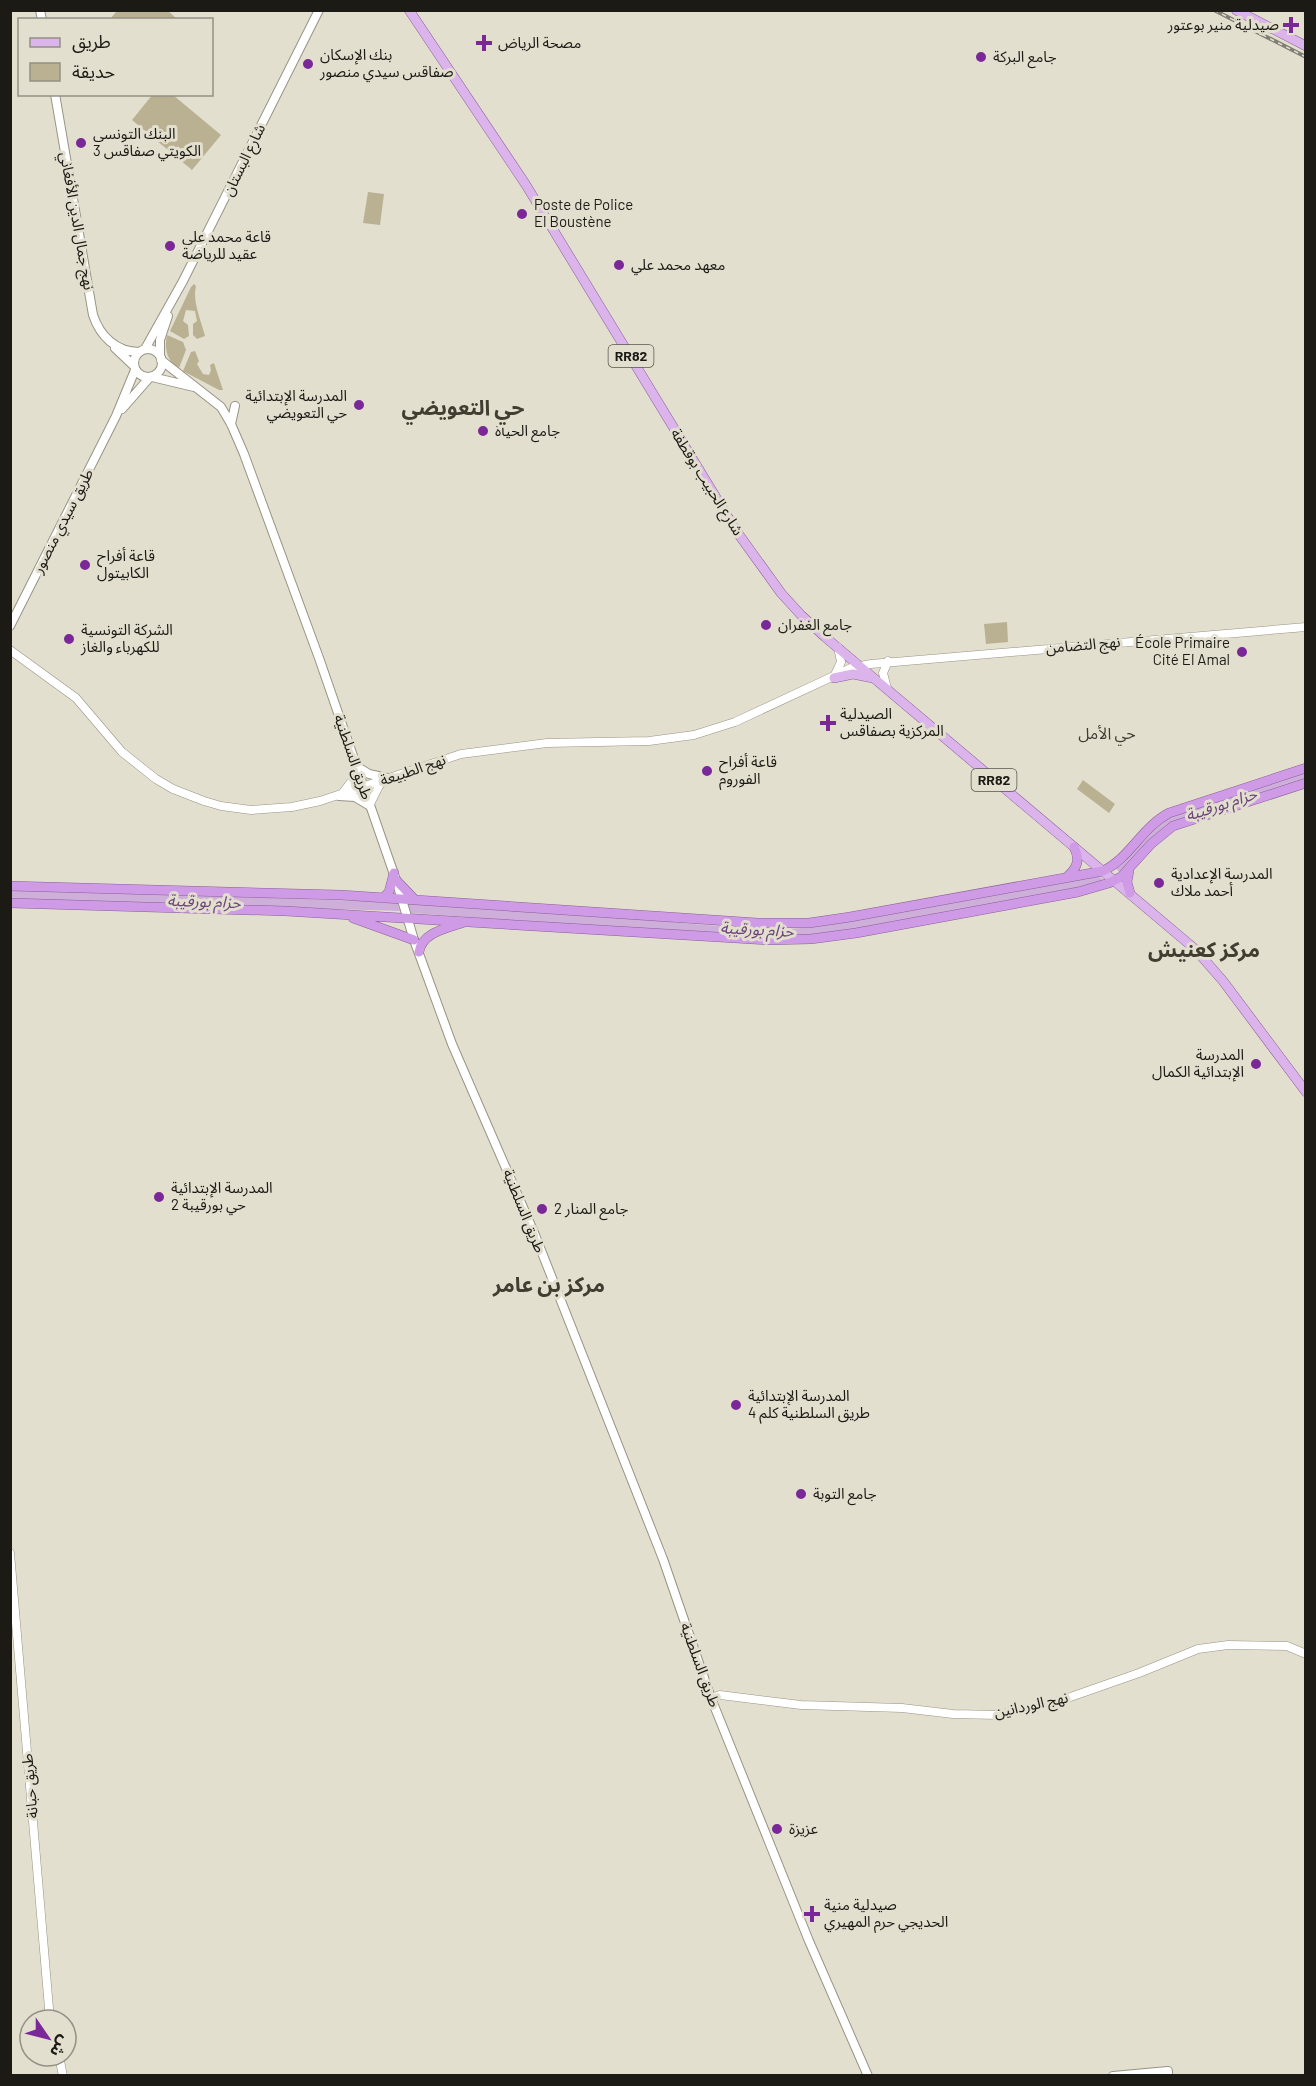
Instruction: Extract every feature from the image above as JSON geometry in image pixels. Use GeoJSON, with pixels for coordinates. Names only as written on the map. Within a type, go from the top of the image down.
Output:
{"type":"FeatureCollection","features":[{"type":"Feature","properties":{"kind":"highway"},"geometry":{"type":"LineString","coordinates":[[10,886],[401,898],[745,922],[794,923],[850,917],[1103,871],[1120,860],[1150,826],[1169,813],[1305,768]]}},
{"type":"Feature","properties":{"kind":"highway"},"geometry":{"type":"LineString","coordinates":[[10,903],[346,914],[745,939],[811,939],[856,933],[1078,892],[1115,881],[1129,871],[1151,844],[1173,826],[1305,783]]}},
{"type":"Feature","properties":{"kind":"highway"},"geometry":{"type":"LineString","coordinates":[[1068,876],[1074,871],[1078,861],[1074,847]]}},
{"type":"Feature","properties":{"kind":"highway"},"geometry":{"type":"LineString","coordinates":[[1129,871],[1127,882],[1130,893]]}},
{"type":"Feature","properties":{"kind":"highway"},"geometry":{"type":"LineString","coordinates":[[383,898],[391,889],[395,877]]}},
{"type":"Feature","properties":{"kind":"highway"},"geometry":{"type":"LineString","coordinates":[[395,877],[415,900]]}},
{"type":"Feature","properties":{"kind":"highway"},"geometry":{"type":"LineString","coordinates":[[346,914],[414,940]]}},
{"type":"Feature","properties":{"kind":"highway"},"geometry":{"type":"LineString","coordinates":[[419,952],[427,937],[467,921]]}},
{"type":"Feature","properties":{"kind":"main road","name":"شارع البستان"},"geometry":{"type":"LineString","coordinates":[[142,350],[169,309],[319,10]]}},
{"type":"Feature","properties":{"kind":"main road","name":"شارع الحبيب بوقطفة"},"geometry":{"type":"LineString","coordinates":[[409,10],[532,195],[737,532],[781,593],[801,615],[838,647],[1103,871]]}},
{"type":"Feature","properties":{"kind":"main road"},"geometry":{"type":"LineString","coordinates":[[1236,10],[1305,46]]}},
{"type":"Feature","properties":{"kind":"main road","name":"نهج جمال الدين الأفغاني"},"geometry":{"type":"LineString","coordinates":[[55,96],[93,315],[99,328],[134,367]]}},
{"type":"Feature","properties":{"kind":"main road","name":"شارع البستان"},"geometry":{"type":"LineString","coordinates":[[161,358],[160,340],[169,309]]}},
{"type":"Feature","properties":{"kind":"main road"},"geometry":{"type":"LineString","coordinates":[[111,342],[121,349],[153,350],[161,358],[161,368],[151,377],[141,376],[134,367],[135,358],[142,350]]}},
{"type":"Feature","properties":{"kind":"main road","name":"طريق السلطنية"},"geometry":{"type":"LineString","coordinates":[[161,358],[194,387],[215,401],[231,424],[319,658],[395,877],[414,940],[453,1044],[523,1206],[663,1559],[711,1698],[809,1941],[868,2076]]}},
{"type":"Feature","properties":{"kind":"main road","name":"طريق سيدي منصور"},"geometry":{"type":"LineString","coordinates":[[10,626],[116,416],[134,367]]}},
{"type":"Feature","properties":{"kind":"main road","name":"طريق السلطنية"},"geometry":{"type":"LineString","coordinates":[[151,377],[186,387],[194,387]]}},
{"type":"Feature","properties":{"kind":"main road","name":"طريق سيدي منصور"},"geometry":{"type":"LineString","coordinates":[[116,416],[151,377]]}},
{"type":"Feature","properties":{"kind":"main road"},"geometry":{"type":"LineString","coordinates":[[231,424],[235,406]]}},
{"type":"Feature","properties":{"kind":"main road"},"geometry":{"type":"LineString","coordinates":[[834,678],[853,674],[877,679]]}},
{"type":"Feature","properties":{"kind":"main road"},"geometry":{"type":"LineString","coordinates":[[357,767],[369,774],[386,778]]}},
{"type":"Feature","properties":{"kind":"main road"},"geometry":{"type":"LineString","coordinates":[[340,795],[355,797],[370,805]]}},
{"type":"Feature","properties":{"kind":"main road","name":"RR82"},"geometry":{"type":"LineString","coordinates":[[1103,871],[1210,964],[1305,1092]]}},
{"type":"Feature","properties":{"kind":"main road"},"geometry":{"type":"LineString","coordinates":[[1113,2076],[1168,2073]]}},
{"type":"Feature","properties":{"kind":"street","name":"نهج التضامن"},"geometry":{"type":"LineString","coordinates":[[861,665],[1305,627]]}},
{"type":"Feature","properties":{"kind":"street"},"geometry":{"type":"LineString","coordinates":[[834,678],[841,662],[838,647]]}},
{"type":"Feature","properties":{"kind":"street","name":"نهج الطبيعة"},"geometry":{"type":"LineString","coordinates":[[10,650],[82,703],[122,752],[156,778],[188,795],[221,806],[251,810],[292,807],[340,795],[461,754],[547,743],[655,741],[694,735],[735,722],[861,665]]}},
{"type":"Feature","properties":{"kind":"street"},"geometry":{"type":"LineString","coordinates":[[887,688],[883,673],[888,662]]}},
{"type":"Feature","properties":{"kind":"street"},"geometry":{"type":"LineString","coordinates":[[340,795],[354,778],[357,767]]}},
{"type":"Feature","properties":{"kind":"street"},"geometry":{"type":"LineString","coordinates":[[370,805],[379,786],[386,778]]}},
{"type":"Feature","properties":{"kind":"street","name":"طريق حبانة"},"geometry":{"type":"LineString","coordinates":[[10,1553],[49,2008]]}},
{"type":"Feature","properties":{"kind":"street","name":"نهج الوردانين"},"geometry":{"type":"LineString","coordinates":[[711,1698],[720,1695],[801,1705],[902,1708],[953,1714],[998,1715],[1059,1701],[1139,1673],[1198,1649],[1228,1646],[1287,1646],[1305,1654]]}},
{"type":"Feature","properties":{"kind":"green space"},"geometry":{"type":"Polygon","coordinates":[[[167,10],[176,18],[111,18],[117,11],[167,10]]]}},
{"type":"Feature","properties":{"kind":"green space"},"geometry":{"type":"Polygon","coordinates":[[[151,96],[174,96],[221,135],[192,170],[132,120],[151,96]]]}},
{"type":"Feature","properties":{"kind":"green space"},"geometry":{"type":"Polygon","coordinates":[[[368,192],[384,194],[380,225],[363,223],[368,192]]]}},
{"type":"Feature","properties":{"kind":"green space"},"geometry":{"type":"Polygon","coordinates":[[[194,284],[196,304],[205,336],[197,339],[193,335],[193,324],[197,321],[195,311],[186,310],[183,321],[188,325],[189,336],[184,339],[170,331],[194,284]]]}},
{"type":"Feature","properties":{"kind":"green space"},"geometry":{"type":"Polygon","coordinates":[[[167,335],[183,342],[186,350],[179,368],[167,354],[167,335]]]}},
{"type":"Feature","properties":{"kind":"green space"},"geometry":{"type":"Polygon","coordinates":[[[195,351],[199,361],[197,364],[203,374],[209,375],[210,365],[214,363],[223,390],[183,371],[191,352],[195,351]]]}},
{"type":"Feature","properties":{"kind":"green space"},"geometry":{"type":"Polygon","coordinates":[[[1007,622],[1008,642],[986,644],[984,624],[1007,622]]]}},
{"type":"Feature","properties":{"kind":"green space"},"geometry":{"type":"Polygon","coordinates":[[[1083,780],[1115,804],[1109,813],[1077,789],[1083,780]]]}},
{"type":"Feature","properties":{"kind":"water","name":"حزام بورقيبة"},"geometry":{"type":"Polygon","coordinates":[[[1305,772],[1305,779],[1167,825],[1121,873],[1115,868],[1164,819],[1305,772]]]}},
{"type":"Feature","properties":{"kind":"water","name":"حزام بورقيبة"},"geometry":{"type":"Polygon","coordinates":[[[1098,876],[1104,880],[1086,887],[824,935],[667,931],[411,913],[408,904],[634,917],[678,923],[766,929],[796,928],[825,925],[1098,876]]]}},
{"type":"Feature","properties":{"kind":"water","name":"حزام بورقيبة"},"geometry":{"type":"Polygon","coordinates":[[[11,890],[397,902],[400,911],[11,899],[11,890]]]}},
{"type":"Feature","properties":{"kind":"railway"},"geometry":{"type":"LineString","coordinates":[[1214,10],[1306,57]]}},
{"type":"Feature","properties":{"kind":"place","name":"صيدلية منير بوعتور"},"geometry":{"type":"Point","coordinates":[1291,25]}},
{"type":"Feature","properties":{"kind":"place","name":"مصحة الرياض"},"geometry":{"type":"Point","coordinates":[484,43]}},
{"type":"Feature","properties":{"kind":"place","name":"جامع البركة"},"geometry":{"type":"Point","coordinates":[981,57]}},
{"type":"Feature","properties":{"kind":"place","name":"بنك الإسكان صفاقس سيدي منصور"},"geometry":{"type":"Point","coordinates":[308,64]}},
{"type":"Feature","properties":{"kind":"place","name":"البنك التونسي الكويتي صفاقس 3"},"geometry":{"type":"Point","coordinates":[81,143]}},
{"type":"Feature","properties":{"kind":"place","name":"Poste de Police El Boustène"},"geometry":{"type":"Point","coordinates":[522,214]}},
{"type":"Feature","properties":{"kind":"place","name":"قاعة محمد علي عقيد للرياضة"},"geometry":{"type":"Point","coordinates":[170,246]}},
{"type":"Feature","properties":{"kind":"place","name":"معهد محمد علي"},"geometry":{"type":"Point","coordinates":[619,265]}},
{"type":"Feature","properties":{"kind":"place","name":"المدرسة الإبتدائية حي التعويضي"},"geometry":{"type":"Point","coordinates":[359,405]}},
{"type":"Feature","properties":{"kind":"place","name":"جامع الحياة"},"geometry":{"type":"Point","coordinates":[483,431]}},
{"type":"Feature","properties":{"kind":"place","name":"قاعة أفراح الكابيتول"},"geometry":{"type":"Point","coordinates":[85,565]}},
{"type":"Feature","properties":{"kind":"place","name":"جامع الغفران"},"geometry":{"type":"Point","coordinates":[766,625]}},
{"type":"Feature","properties":{"kind":"place","name":"الشركة التونسية للكهرباء والغاز"},"geometry":{"type":"Point","coordinates":[69,639]}},
{"type":"Feature","properties":{"kind":"place","name":"École Primaire Cité El Amal"},"geometry":{"type":"Point","coordinates":[1242,652]}},
{"type":"Feature","properties":{"kind":"place","name":"الصيدلية المركزية بصفاقس"},"geometry":{"type":"Point","coordinates":[828,723]}},
{"type":"Feature","properties":{"kind":"place","name":"قاعة أفراح الفوروم"},"geometry":{"type":"Point","coordinates":[707,771]}},
{"type":"Feature","properties":{"kind":"place","name":"المدرسة الإعدادية أحمد ملاك"},"geometry":{"type":"Point","coordinates":[1159,883]}},
{"type":"Feature","properties":{"kind":"place","name":"المدرسة الإبتدائية الكمال"},"geometry":{"type":"Point","coordinates":[1256,1064]}},
{"type":"Feature","properties":{"kind":"place","name":"المدرسة الإبتدائية حي بورقيبة 2"},"geometry":{"type":"Point","coordinates":[159,1197]}},
{"type":"Feature","properties":{"kind":"place","name":"جامع المنار 2"},"geometry":{"type":"Point","coordinates":[542,1209]}},
{"type":"Feature","properties":{"kind":"place","name":"المدرسة الإبتدائية طريق السلطنية كلم 4"},"geometry":{"type":"Point","coordinates":[736,1405]}},
{"type":"Feature","properties":{"kind":"place","name":"جامع التوبة"},"geometry":{"type":"Point","coordinates":[801,1494]}},
{"type":"Feature","properties":{"kind":"place","name":"عزيزة"},"geometry":{"type":"Point","coordinates":[777,1829]}},
{"type":"Feature","properties":{"kind":"place","name":"صيدلية منية الحديجي حرم المهيري"},"geometry":{"type":"Point","coordinates":[812,1914]}},
{"type":"Feature","properties":{"kind":"district","name":"حي التعويضي"},"geometry":{"type":"Point","coordinates":[463,408]}},
{"type":"Feature","properties":{"kind":"district","name":"حي الأمل"},"geometry":{"type":"Point","coordinates":[1107,733]}},
{"type":"Feature","properties":{"kind":"district","name":"مركز كعنيش"},"geometry":{"type":"Point","coordinates":[1204,950]}},
{"type":"Feature","properties":{"kind":"district","name":"مركز بن عامر"},"geometry":{"type":"Point","coordinates":[549,1285]}}]}
